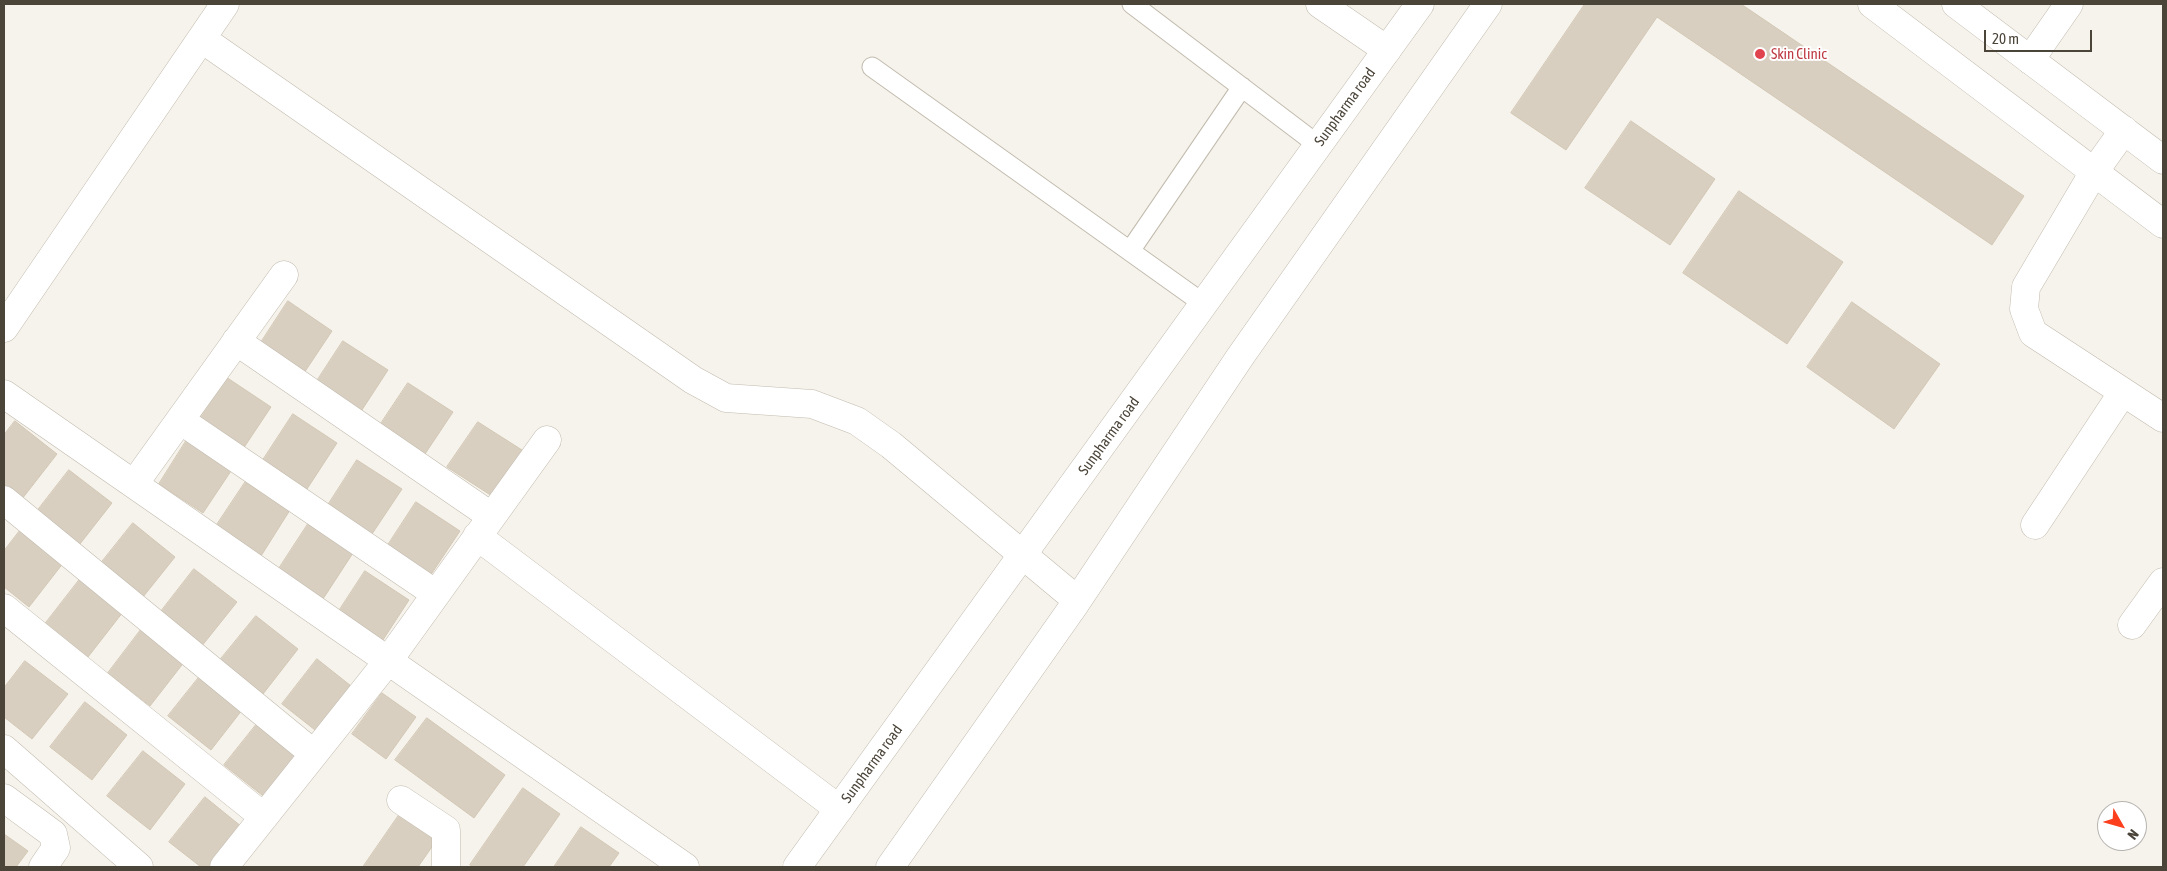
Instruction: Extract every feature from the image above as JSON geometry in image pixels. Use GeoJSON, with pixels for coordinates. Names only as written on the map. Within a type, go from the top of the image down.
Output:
{"type":"FeatureCollection","features":[{"type":"Feature","properties":{"kind":"street"},"geometry":{"type":"LineString","coordinates":[[4,328],[226,4]]}},
{"type":"Feature","properties":{"kind":"street"},"geometry":{"type":"LineString","coordinates":[[1320,4],[1387,50]]}},
{"type":"Feature","properties":{"kind":"street","name":"Sunpharma road"},"geometry":{"type":"LineString","coordinates":[[797,867],[1420,4]]}},
{"type":"Feature","properties":{"kind":"street"},"geometry":{"type":"LineString","coordinates":[[890,867],[1077,600],[1240,357],[1488,4]]}},
{"type":"Feature","properties":{"kind":"street"},"geometry":{"type":"LineString","coordinates":[[1872,4],[2163,224]]}},
{"type":"Feature","properties":{"kind":"street"},"geometry":{"type":"LineString","coordinates":[[1956,4],[2163,160]]}},
{"type":"Feature","properties":{"kind":"street"},"geometry":{"type":"LineString","coordinates":[[2030,60],[2069,4]]}},
{"type":"Feature","properties":{"kind":"street"},"geometry":{"type":"LineString","coordinates":[[202,39],[693,380],[726,398],[812,404],[857,421],[1077,600]]}},
{"type":"Feature","properties":{"kind":"street"},"geometry":{"type":"LineString","coordinates":[[2124,130],[2094,172],[2026,287],[2024,309],[2033,333],[2163,418]]}},
{"type":"Feature","properties":{"kind":"street"},"geometry":{"type":"LineString","coordinates":[[134,484],[284,275]]}},
{"type":"Feature","properties":{"kind":"street"},"geometry":{"type":"LineString","coordinates":[[236,342],[484,526],[839,809]]}},
{"type":"Feature","properties":{"kind":"street"},"geometry":{"type":"LineString","coordinates":[[2035,525],[2123,392]]}},
{"type":"Feature","properties":{"kind":"street"},"geometry":{"type":"LineString","coordinates":[[4,394],[685,867]]}},
{"type":"Feature","properties":{"kind":"street"},"geometry":{"type":"LineString","coordinates":[[180,420],[436,594]]}},
{"type":"Feature","properties":{"kind":"street"},"geometry":{"type":"LineString","coordinates":[[224,867],[388,661],[546,440]]}},
{"type":"Feature","properties":{"kind":"street"},"geometry":{"type":"LineString","coordinates":[[4,500],[314,754]]}},
{"type":"Feature","properties":{"kind":"street"},"geometry":{"type":"LineString","coordinates":[[2132,626],[2163,582]]}},
{"type":"Feature","properties":{"kind":"street"},"geometry":{"type":"LineString","coordinates":[[4,608],[264,817]]}},
{"type":"Feature","properties":{"kind":"street"},"geometry":{"type":"LineString","coordinates":[[4,749],[139,867]]}},
{"type":"Feature","properties":{"kind":"street"},"geometry":{"type":"LineString","coordinates":[[4,798],[53,834],[56,848],[43,867]]}},
{"type":"Feature","properties":{"kind":"street"},"geometry":{"type":"LineString","coordinates":[[401,800],[446,830],[446,867]]}},
{"type":"Feature","properties":{"kind":"lane"},"geometry":{"type":"LineString","coordinates":[[1132,4],[1318,145]]}},
{"type":"Feature","properties":{"kind":"lane"},"geometry":{"type":"LineString","coordinates":[[872,67],[1204,304]]}},
{"type":"Feature","properties":{"kind":"lane"},"geometry":{"type":"LineString","coordinates":[[1130,251],[1242,87]]}},
{"type":"Feature","properties":{"kind":"building"},"geometry":{"type":"Polygon","coordinates":[[[1585,4],[1741,4],[2024,196],[1992,245],[1657,17],[1566,150],[1511,113],[1585,4]]]}},
{"type":"Feature","properties":{"kind":"building"},"geometry":{"type":"Polygon","coordinates":[[[1631,121],[1715,179],[1670,245],[1585,188],[1631,121]]]}},
{"type":"Feature","properties":{"kind":"building"},"geometry":{"type":"Polygon","coordinates":[[[1739,191],[1843,262],[1787,344],[1683,273],[1739,191]]]}},
{"type":"Feature","properties":{"kind":"building"},"geometry":{"type":"Polygon","coordinates":[[[288,301],[332,331],[302,376],[258,347],[288,301]]]}},
{"type":"Feature","properties":{"kind":"building"},"geometry":{"type":"Polygon","coordinates":[[[1852,302],[1940,364],[1894,429],[1807,367],[1852,302]]]}},
{"type":"Feature","properties":{"kind":"building"},"geometry":{"type":"Polygon","coordinates":[[[343,341],[388,370],[358,416],[313,387],[343,341]]]}},
{"type":"Feature","properties":{"kind":"building"},"geometry":{"type":"Polygon","coordinates":[[[226,377],[271,407],[241,452],[197,423],[226,377]]]}},
{"type":"Feature","properties":{"kind":"building"},"geometry":{"type":"Polygon","coordinates":[[[408,383],[453,412],[423,457],[378,428],[408,383]]]}},
{"type":"Feature","properties":{"kind":"building"},"geometry":{"type":"Polygon","coordinates":[[[293,414],[337,443],[307,489],[263,460],[293,414]]]}},
{"type":"Feature","properties":{"kind":"building"},"geometry":{"type":"Polygon","coordinates":[[[15,421],[57,454],[22,499],[4,485],[4,435],[15,421]]]}},
{"type":"Feature","properties":{"kind":"building"},"geometry":{"type":"Polygon","coordinates":[[[478,422],[522,450],[492,496],[447,467],[478,422]]]}},
{"type":"Feature","properties":{"kind":"building"},"geometry":{"type":"Polygon","coordinates":[[[188,438],[233,468],[203,513],[159,484],[188,438]]]}},
{"type":"Feature","properties":{"kind":"building"},"geometry":{"type":"Polygon","coordinates":[[[357,460],[402,489],[372,534],[328,505],[357,460]]]}},
{"type":"Feature","properties":{"kind":"building"},"geometry":{"type":"Polygon","coordinates":[[[69,470],[112,503],[76,549],[34,515],[69,470]]]}},
{"type":"Feature","properties":{"kind":"building"},"geometry":{"type":"Polygon","coordinates":[[[246,481],[290,510],[261,556],[216,526],[246,481]]]}},
{"type":"Feature","properties":{"kind":"building"},"geometry":{"type":"Polygon","coordinates":[[[416,502],[460,531],[430,576],[386,548],[416,502]]]}},
{"type":"Feature","properties":{"kind":"building"},"geometry":{"type":"Polygon","coordinates":[[[133,523],[175,557],[139,602],[97,568],[133,523]]]}},
{"type":"Feature","properties":{"kind":"building"},"geometry":{"type":"Polygon","coordinates":[[[308,524],[353,553],[323,599],[278,570],[308,524]]]}},
{"type":"Feature","properties":{"kind":"building"},"geometry":{"type":"Polygon","coordinates":[[[22,528],[64,562],[29,607],[4,587],[4,551],[22,528]]]}},
{"type":"Feature","properties":{"kind":"building"},"geometry":{"type":"Polygon","coordinates":[[[194,569],[237,602],[201,647],[159,614],[194,569]]]}},
{"type":"Feature","properties":{"kind":"building"},"geometry":{"type":"Polygon","coordinates":[[[365,571],[409,600],[379,646],[335,617],[365,571]]]}},
{"type":"Feature","properties":{"kind":"building"},"geometry":{"type":"Polygon","coordinates":[[[80,579],[123,612],[88,657],[45,624],[80,579]]]}},
{"type":"Feature","properties":{"kind":"building"},"geometry":{"type":"Polygon","coordinates":[[[256,616],[298,649],[263,694],[220,660],[256,616]]]}},
{"type":"Feature","properties":{"kind":"building"},"geometry":{"type":"Polygon","coordinates":[[[143,627],[185,661],[150,706],[108,673],[143,627]]]}},
{"type":"Feature","properties":{"kind":"building"},"geometry":{"type":"Polygon","coordinates":[[[317,659],[360,693],[324,737],[282,704],[317,659]]]}},
{"type":"Feature","properties":{"kind":"building"},"geometry":{"type":"Polygon","coordinates":[[[25,661],[68,694],[32,739],[4,717],[4,688],[25,661]]]}},
{"type":"Feature","properties":{"kind":"building"},"geometry":{"type":"Polygon","coordinates":[[[204,671],[246,705],[211,750],[168,716],[204,671]]]}},
{"type":"Feature","properties":{"kind":"building"},"geometry":{"type":"Polygon","coordinates":[[[382,693],[416,717],[386,759],[352,734],[382,693]]]}},
{"type":"Feature","properties":{"kind":"building"},"geometry":{"type":"Polygon","coordinates":[[[85,702],[127,735],[92,780],[50,747],[85,702]]]}},
{"type":"Feature","properties":{"kind":"building"},"geometry":{"type":"Polygon","coordinates":[[[427,718],[505,775],[474,818],[395,760],[427,718]]]}},
{"type":"Feature","properties":{"kind":"building"},"geometry":{"type":"Polygon","coordinates":[[[260,720],[302,753],[267,799],[224,765],[260,720]]]}},
{"type":"Feature","properties":{"kind":"building"},"geometry":{"type":"Polygon","coordinates":[[[143,751],[185,784],[150,830],[107,796],[143,751]]]}},
{"type":"Feature","properties":{"kind":"building"},"geometry":{"type":"Polygon","coordinates":[[[523,788],[560,814],[523,867],[474,867],[470,865],[523,788]]]}},
{"type":"Feature","properties":{"kind":"building"},"geometry":{"type":"Polygon","coordinates":[[[205,797],[247,831],[219,867],[201,867],[169,842],[205,797]]]}},
{"type":"Feature","properties":{"kind":"building"},"geometry":{"type":"Polygon","coordinates":[[[399,815],[436,841],[418,867],[363,867],[399,815]]]}},
{"type":"Feature","properties":{"kind":"building"},"geometry":{"type":"Polygon","coordinates":[[[581,827],[619,853],[609,867],[554,867],[581,827]]]}},
{"type":"Feature","properties":{"kind":"building"},"geometry":{"type":"Polygon","coordinates":[[[4,834],[28,851],[16,867],[4,867],[4,834]]]}},
{"type":"Feature","properties":{"kind":"place","name":"Skin Clinic"},"geometry":{"type":"Point","coordinates":[1760,54]}}]}
